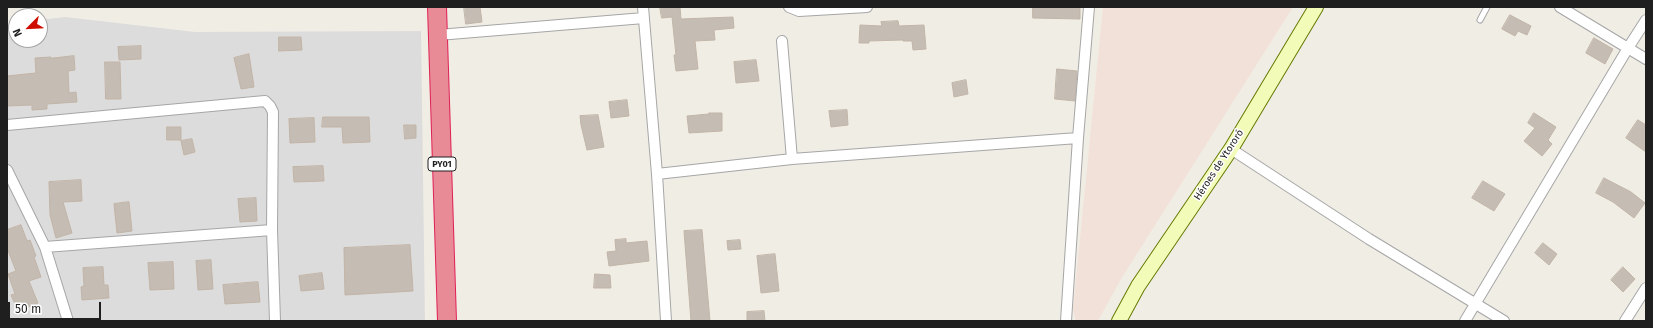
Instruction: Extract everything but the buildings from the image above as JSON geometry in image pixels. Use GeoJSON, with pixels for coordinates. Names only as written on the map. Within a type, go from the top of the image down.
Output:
{"type":"FeatureCollection","features":[{"type":"Feature","properties":{"kind":"highway","name":"PY01"},"geometry":{"type":"LineString","coordinates":[[437,7],[447,321]]}},
{"type":"Feature","properties":{"kind":"main road","name":"Héroes de Ytororó"},"geometry":{"type":"LineString","coordinates":[[1120,321],[1138,286],[1231,149],[1316,7]]}},
{"type":"Feature","properties":{"kind":"street"},"geometry":{"type":"LineString","coordinates":[[643,7],[657,174],[666,321]]}},
{"type":"Feature","properties":{"kind":"street"},"geometry":{"type":"LineString","coordinates":[[789,7],[799,11],[867,7]]}},
{"type":"Feature","properties":{"kind":"street"},"geometry":{"type":"LineString","coordinates":[[1066,321],[1078,138],[1089,7]]}},
{"type":"Feature","properties":{"kind":"street"},"geometry":{"type":"LineString","coordinates":[[1560,7],[1646,59]]}},
{"type":"Feature","properties":{"kind":"street"},"geometry":{"type":"LineString","coordinates":[[438,35],[644,18]]}},
{"type":"Feature","properties":{"kind":"street"},"geometry":{"type":"LineString","coordinates":[[1465,321],[1646,20]]}},
{"type":"Feature","properties":{"kind":"street"},"geometry":{"type":"LineString","coordinates":[[782,41],[792,159]]}},
{"type":"Feature","properties":{"kind":"street"},"geometry":{"type":"LineString","coordinates":[[7,125],[265,101],[273,112],[272,230],[275,321]]}},
{"type":"Feature","properties":{"kind":"street"},"geometry":{"type":"LineString","coordinates":[[657,174],[792,159],[1078,138]]}},
{"type":"Feature","properties":{"kind":"street"},"geometry":{"type":"LineString","coordinates":[[1231,149],[1369,239],[1504,321]]}},
{"type":"Feature","properties":{"kind":"street"},"geometry":{"type":"LineString","coordinates":[[7,170],[45,247],[68,321]]}},
{"type":"Feature","properties":{"kind":"street"},"geometry":{"type":"LineString","coordinates":[[45,247],[272,230]]}},
{"type":"Feature","properties":{"kind":"street"},"geometry":{"type":"LineString","coordinates":[[1625,321],[1646,288]]}},
{"type":"Feature","properties":{"kind":"lane"},"geometry":{"type":"LineString","coordinates":[[1480,20],[1488,7]]}},
{"type":"Feature","properties":{"kind":"shaded area"},"geometry":{"type":"Polygon","coordinates":[[[1103,7],[1293,7],[1121,279],[1099,319],[1097,321],[1076,321],[1073,310],[1103,7]]]}},
{"type":"Feature","properties":{"kind":"shaded area"},"geometry":{"type":"Polygon","coordinates":[[[65,17],[195,32],[421,31],[425,321],[7,321],[7,25],[8,48],[48,48],[48,19],[65,17]]]}}]}
